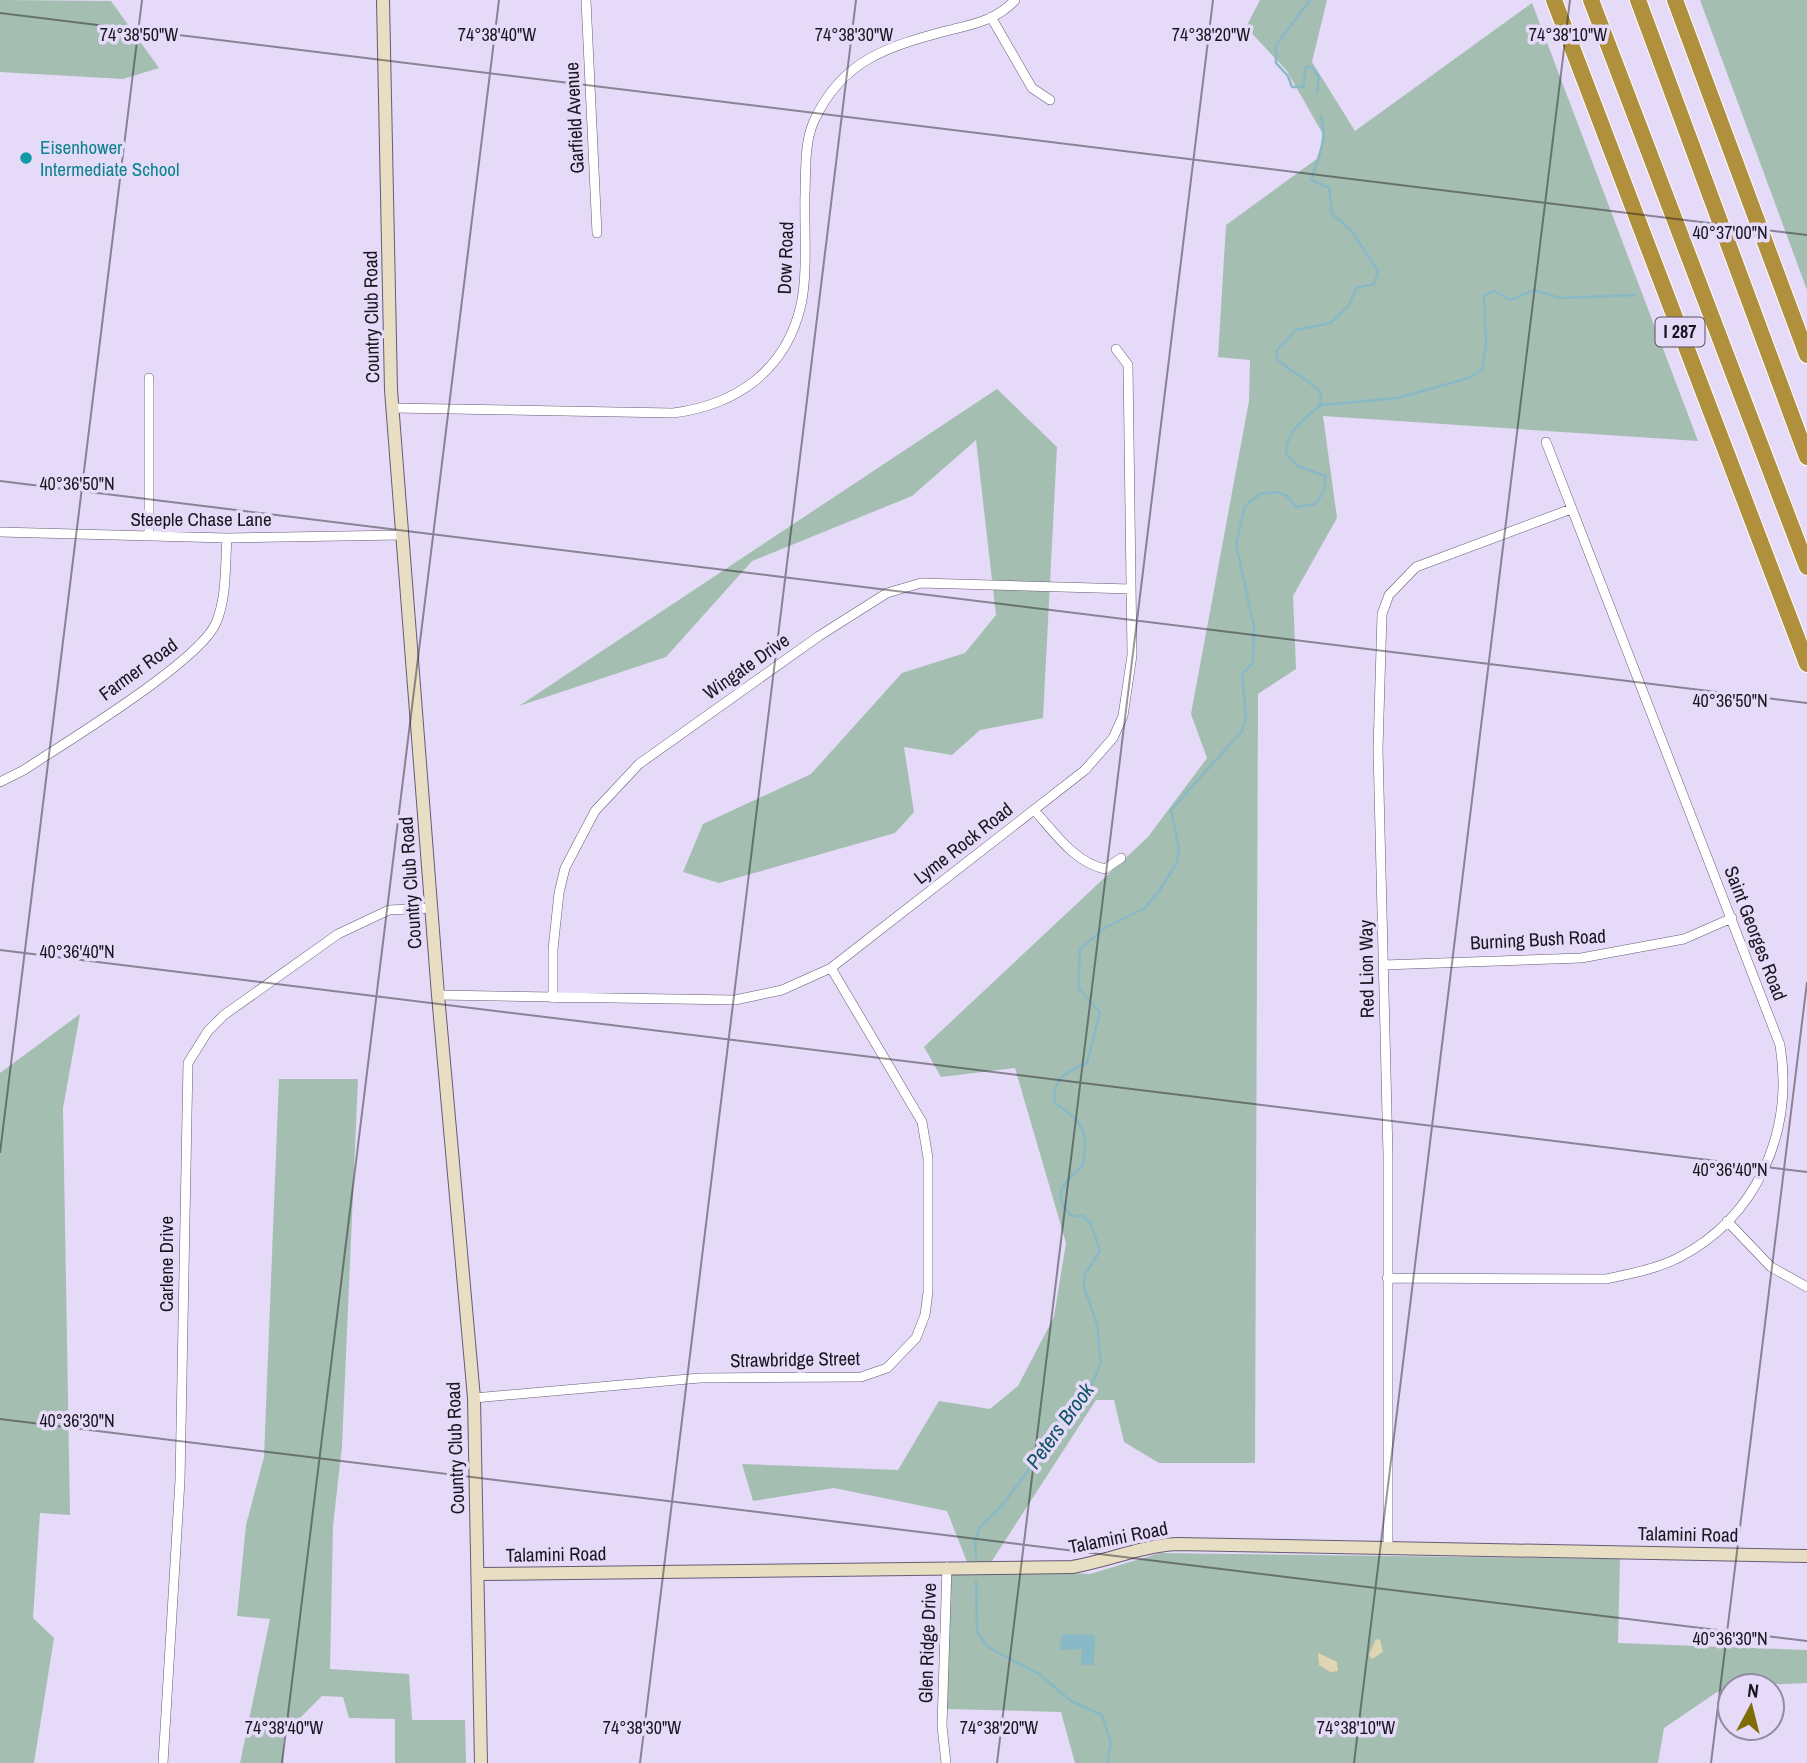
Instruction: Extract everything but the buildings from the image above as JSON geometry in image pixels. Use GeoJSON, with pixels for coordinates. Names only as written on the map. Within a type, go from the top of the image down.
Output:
{"type":"FeatureCollection","features":[{"type":"Feature","properties":{"kind":"highway","name":"I 287"},"geometry":{"type":"LineString","coordinates":[[1554,0],[1807,664]]}},
{"type":"Feature","properties":{"kind":"highway","name":"I 287"},"geometry":{"type":"LineString","coordinates":[[1591,0],[1807,567]]}},
{"type":"Feature","properties":{"kind":"highway"},"geometry":{"type":"LineString","coordinates":[[1638,0],[1807,457]]}},
{"type":"Feature","properties":{"kind":"highway"},"geometry":{"type":"LineString","coordinates":[[1675,0],[1807,355]]}},
{"type":"Feature","properties":{"kind":"highway"},"geometry":{"type":"LineString","coordinates":[[1776,372],[1807,437]]}},
{"type":"Feature","properties":{"kind":"street","name":"Country Club Road"},"geometry":{"type":"LineString","coordinates":[[383,0],[393,408],[401,535],[474,1398],[481,1763]]}},
{"type":"Feature","properties":{"kind":"street","name":"Garfield Avenue"},"geometry":{"type":"LineString","coordinates":[[586,0],[597,233]]}},
{"type":"Feature","properties":{"kind":"street","name":"Dow Road"},"geometry":{"type":"LineString","coordinates":[[393,408],[673,413],[702,410],[747,389],[774,365],[784,350],[801,305],[806,170],[809,136],[814,120],[840,83],[868,57],[905,42],[991,17],[1015,0]]}},
{"type":"Feature","properties":{"kind":"street"},"geometry":{"type":"LineString","coordinates":[[991,17],[1032,88],[1050,100]]}},
{"type":"Feature","properties":{"kind":"street","name":"Lyme Rock Road"},"geometry":{"type":"LineString","coordinates":[[438,995],[744,1000],[782,990],[831,968],[1034,810],[1103,752],[1123,716],[1132,655],[1128,365],[1116,349]]}},
{"type":"Feature","properties":{"kind":"street"},"geometry":{"type":"LineString","coordinates":[[149,378],[149,536]]}},
{"type":"Feature","properties":{"kind":"street","name":"Saint Georges Road"},"geometry":{"type":"LineString","coordinates":[[1387,1278],[1606,1279],[1636,1273],[1678,1258],[1727,1221],[1759,1180],[1770,1161],[1779,1131],[1784,1090],[1780,1045],[1546,442]]}},
{"type":"Feature","properties":{"kind":"street","name":"Red Lion Way"},"geometry":{"type":"LineString","coordinates":[[1388,1549],[1379,736],[1381,614],[1389,595],[1416,567],[1571,509]]}},
{"type":"Feature","properties":{"kind":"street","name":"Steeple Chase Lane"},"geometry":{"type":"LineString","coordinates":[[0,532],[227,538],[401,535]]}},
{"type":"Feature","properties":{"kind":"street","name":"Farmer Road"},"geometry":{"type":"LineString","coordinates":[[0,782],[24,769],[166,673],[210,633],[222,605],[227,538]]}},
{"type":"Feature","properties":{"kind":"street","name":"Wingate Drive"},"geometry":{"type":"LineString","coordinates":[[553,998],[554,939],[559,893],[565,869],[595,811],[639,764],[785,660],[887,593],[921,583],[1131,589]]}},
{"type":"Feature","properties":{"kind":"street"},"geometry":{"type":"LineString","coordinates":[[1034,810],[1069,849],[1089,866],[1105,869],[1121,858]]}},
{"type":"Feature","properties":{"kind":"street","name":"Carlene Drive"},"geometry":{"type":"LineString","coordinates":[[163,1763],[180,1480],[188,1063],[208,1031],[224,1015],[338,934],[389,910],[432,908]]}},
{"type":"Feature","properties":{"kind":"street","name":"Burning Bush Road"},"geometry":{"type":"LineString","coordinates":[[1383,965],[1598,956],[1684,939],[1732,918]]}},
{"type":"Feature","properties":{"kind":"street","name":"Strawbridge Street"},"geometry":{"type":"LineString","coordinates":[[474,1398],[700,1378],[861,1377],[887,1368],[901,1356],[921,1329],[928,1292],[928,1158],[922,1122],[831,968]]}},
{"type":"Feature","properties":{"kind":"street"},"geometry":{"type":"LineString","coordinates":[[1727,1221],[1771,1267],[1807,1287]]}},
{"type":"Feature","properties":{"kind":"street","name":"Talamini Road"},"geometry":{"type":"LineString","coordinates":[[479,1574],[1072,1567],[1095,1563],[1139,1549],[1177,1544],[1807,1556]]}},
{"type":"Feature","properties":{"kind":"street","name":"Glen Ridge Drive"},"geometry":{"type":"LineString","coordinates":[[946,1763],[942,1726],[947,1567]]}},
{"type":"Feature","properties":{"kind":"shaded area"},"geometry":{"type":"Polygon","coordinates":[[[0,0],[111,1],[159,68],[123,79],[0,72],[0,0]]]}},
{"type":"Feature","properties":{"kind":"shaded area"},"geometry":{"type":"Polygon","coordinates":[[[1260,0],[1327,0],[1312,62],[1355,131],[1532,3],[1698,441],[1323,416],[1337,518],[1293,596],[1296,669],[1258,694],[1255,1463],[1159,1463],[1124,1442],[1114,1400],[1096,1400],[988,1567],[1090,1574],[1160,1553],[1620,1559],[1618,1643],[1807,1650],[1807,1683],[1786,1684],[1786,1672],[1716,1672],[1716,1693],[1664,1728],[1658,1763],[1075,1763],[1061,1712],[947,1709],[944,1567],[969,1567],[947,1511],[834,1488],[753,1501],[742,1464],[898,1470],[939,1401],[990,1409],[1018,1386],[1054,1317],[1066,1243],[1015,1068],[941,1077],[924,1047],[1148,837],[1207,758],[1191,714],[1249,401],[1250,360],[1218,357],[1226,225],[1318,158],[1324,136],[1287,71],[1246,27],[1260,0]]]}},
{"type":"Feature","properties":{"kind":"shaded area"},"geometry":{"type":"Polygon","coordinates":[[[1700,0],[1807,0],[1807,290],[1700,0]]]}},
{"type":"Feature","properties":{"kind":"shaded area"},"geometry":{"type":"Polygon","coordinates":[[[997,389],[1057,447],[1043,718],[980,730],[952,755],[904,747],[914,812],[895,833],[719,883],[683,872],[703,824],[811,774],[902,673],[965,653],[996,615],[976,440],[912,496],[752,561],[666,657],[519,706],[997,389]]]}},
{"type":"Feature","properties":{"kind":"shaded area"},"geometry":{"type":"Polygon","coordinates":[[[80,1014],[63,1108],[70,1515],[40,1513],[33,1618],[54,1638],[34,1763],[0,1763],[0,1073],[80,1014]]]}},
{"type":"Feature","properties":{"kind":"shaded area"},"geometry":{"type":"Polygon","coordinates":[[[279,1079],[358,1079],[342,1446],[333,1526],[330,1669],[409,1674],[412,1720],[465,1720],[466,1763],[395,1763],[395,1719],[349,1718],[343,1697],[322,1696],[284,1734],[283,1763],[240,1763],[270,1619],[237,1616],[246,1525],[264,1457],[279,1079]]]}},
{"type":"Feature","properties":{"kind":"shaded area"},"geometry":{"type":"Polygon","coordinates":[[[1063,1634],[1095,1635],[1094,1665],[1081,1665],[1082,1649],[1059,1650],[1063,1634]]]}},
{"type":"Feature","properties":{"kind":"sand"},"geometry":{"type":"Polygon","coordinates":[[[1376,1639],[1380,1640],[1383,1652],[1372,1659],[1369,1655],[1376,1639]]]}},
{"type":"Feature","properties":{"kind":"sand"},"geometry":{"type":"Polygon","coordinates":[[[1318,1653],[1337,1662],[1338,1671],[1330,1672],[1319,1665],[1318,1653]]]}},
{"type":"Feature","properties":{"kind":"waterway","name":"Peters Brook"},"geometry":{"type":"LineString","coordinates":[[1310,0],[1276,45],[1276,63],[1288,76],[1292,87],[1303,87],[1306,67],[1311,67],[1319,76],[1317,92]]}},
{"type":"Feature","properties":{"kind":"waterway","name":"Peters Brook"},"geometry":{"type":"LineString","coordinates":[[976,1558],[975,1540],[980,1527],[1004,1503],[1092,1384],[1101,1363],[1097,1324],[1084,1287],[1085,1274],[1100,1251],[1091,1224],[1083,1216],[1072,1216],[1061,1201],[1062,1188],[1083,1165],[1084,1135],[1078,1122],[1055,1103],[1054,1095],[1062,1077],[1087,1063],[1100,1012],[1078,988],[1080,949],[1106,927],[1145,908],[1159,891],[1177,863],[1179,850],[1171,810],[1242,731],[1246,716],[1242,675],[1253,662],[1254,627],[1236,545],[1245,506],[1260,494],[1277,492],[1287,496],[1296,507],[1316,504],[1325,488],[1325,476],[1298,466],[1286,454],[1289,438],[1302,421],[1320,405],[1321,393],[1277,359],[1277,350],[1296,330],[1331,323],[1349,305],[1356,288],[1374,284],[1378,271],[1351,230],[1332,214],[1329,188],[1311,180],[1323,141],[1321,116]]}},
{"type":"Feature","properties":{"kind":"waterway"},"geometry":{"type":"LineString","coordinates":[[1321,405],[1398,398],[1469,378],[1482,370],[1486,345],[1484,296],[1494,291],[1511,300],[1534,290],[1560,298],[1635,295]]}},
{"type":"Feature","properties":{"kind":"waterway","name":"Peters Brook"},"geometry":{"type":"LineString","coordinates":[[976,1581],[977,1632],[988,1647],[1039,1674],[1071,1701],[1102,1715],[1111,1743],[1107,1763]]}},
{"type":"Feature","properties":{"kind":"place","name":"Eisenhower Intermediate School"},"geometry":{"type":"Point","coordinates":[26,158]}}]}
